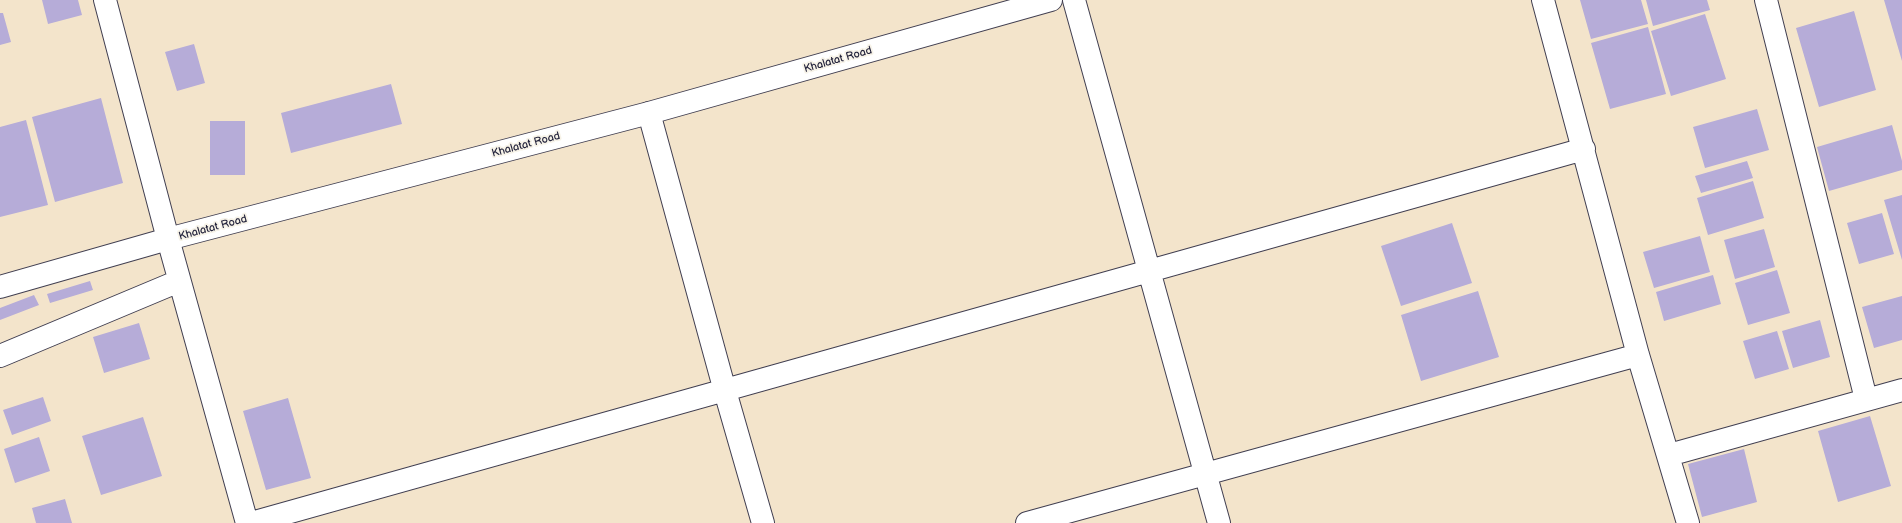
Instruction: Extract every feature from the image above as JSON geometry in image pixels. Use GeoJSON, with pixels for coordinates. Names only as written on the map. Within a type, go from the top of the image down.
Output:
{"type":"FeatureCollection","features":[{"type":"Feature","properties":{"kind":"street"},"geometry":{"type":"LineString","coordinates":[[105,0],[179,281],[247,523]]}},
{"type":"Feature","properties":{"kind":"street","name":"Khalatat Road"},"geometry":{"type":"LineString","coordinates":[[0,287],[168,240],[649,113],[1051,0]]}},
{"type":"Feature","properties":{"kind":"street"},"geometry":{"type":"LineString","coordinates":[[1074,0],[1148,272],[1219,523]]}},
{"type":"Feature","properties":{"kind":"street"},"geometry":{"type":"LineString","coordinates":[[1543,0],[1638,355],[1688,523]]}},
{"type":"Feature","properties":{"kind":"street"},"geometry":{"type":"LineString","coordinates":[[1766,0],[1866,399]]}},
{"type":"Feature","properties":{"kind":"street"},"geometry":{"type":"LineString","coordinates":[[649,113],[763,523]]}},
{"type":"Feature","properties":{"kind":"street"},"geometry":{"type":"LineString","coordinates":[[251,523],[1584,149]]}},
{"type":"Feature","properties":{"kind":"street"},"geometry":{"type":"LineString","coordinates":[[0,356],[179,281]]}},
{"type":"Feature","properties":{"kind":"street"},"geometry":{"type":"LineString","coordinates":[[1027,523],[1638,355]]}},
{"type":"Feature","properties":{"kind":"street"},"geometry":{"type":"LineString","coordinates":[[1669,455],[1902,390]]}},
{"type":"Feature","properties":{"kind":"building"},"geometry":{"type":"Polygon","coordinates":[[[42,0],[78,0],[82,15],[48,24],[42,0]]]}},
{"type":"Feature","properties":{"kind":"building"},"geometry":{"type":"Polygon","coordinates":[[[1580,0],[1641,0],[1648,24],[1591,39],[1580,0]]]}},
{"type":"Feature","properties":{"kind":"building"},"geometry":{"type":"Polygon","coordinates":[[[1646,0],[1707,0],[1710,10],[1653,26],[1646,0]]]}},
{"type":"Feature","properties":{"kind":"building"},"geometry":{"type":"Polygon","coordinates":[[[1884,0],[1902,0],[1902,61],[1884,0]]]}},
{"type":"Feature","properties":{"kind":"building"},"geometry":{"type":"Polygon","coordinates":[[[1854,11],[1876,90],[1819,107],[1796,28],[1854,11]]]}},
{"type":"Feature","properties":{"kind":"building"},"geometry":{"type":"Polygon","coordinates":[[[0,13],[3,13],[11,42],[0,45],[0,13]]]}},
{"type":"Feature","properties":{"kind":"building"},"geometry":{"type":"Polygon","coordinates":[[[1705,14],[1726,79],[1671,96],[1651,31],[1705,14]]]}},
{"type":"Feature","properties":{"kind":"building"},"geometry":{"type":"Polygon","coordinates":[[[1648,27],[1666,94],[1610,109],[1591,43],[1648,27]]]}},
{"type":"Feature","properties":{"kind":"building"},"geometry":{"type":"Polygon","coordinates":[[[194,44],[205,83],[177,91],[165,52],[194,44]]]}},
{"type":"Feature","properties":{"kind":"building"},"geometry":{"type":"Polygon","coordinates":[[[391,84],[402,124],[291,153],[281,113],[391,84]]]}},
{"type":"Feature","properties":{"kind":"building"},"geometry":{"type":"Polygon","coordinates":[[[101,98],[123,183],[55,202],[32,117],[101,98]]]}},
{"type":"Feature","properties":{"kind":"building"},"geometry":{"type":"Polygon","coordinates":[[[1757,109],[1769,150],[1705,168],[1693,127],[1757,109]]]}},
{"type":"Feature","properties":{"kind":"building"},"geometry":{"type":"Polygon","coordinates":[[[26,120],[48,205],[0,217],[0,127],[26,120]]]}},
{"type":"Feature","properties":{"kind":"building"},"geometry":{"type":"Polygon","coordinates":[[[210,121],[245,121],[245,175],[210,175],[210,121]]]}},
{"type":"Feature","properties":{"kind":"building"},"geometry":{"type":"Polygon","coordinates":[[[1892,125],[1902,161],[1902,170],[1829,191],[1817,147],[1892,125]]]}},
{"type":"Feature","properties":{"kind":"building"},"geometry":{"type":"Polygon","coordinates":[[[1747,161],[1753,178],[1701,193],[1695,176],[1747,161]]]}},
{"type":"Feature","properties":{"kind":"building"},"geometry":{"type":"Polygon","coordinates":[[[1753,181],[1764,218],[1708,235],[1697,198],[1753,181]]]}},
{"type":"Feature","properties":{"kind":"building"},"geometry":{"type":"Polygon","coordinates":[[[1902,195],[1902,260],[1884,200],[1902,195]]]}},
{"type":"Feature","properties":{"kind":"building"},"geometry":{"type":"Polygon","coordinates":[[[1882,213],[1894,254],[1859,264],[1847,223],[1882,213]]]}},
{"type":"Feature","properties":{"kind":"building"},"geometry":{"type":"Polygon","coordinates":[[[1452,223],[1472,283],[1401,306],[1381,246],[1452,223]]]}},
{"type":"Feature","properties":{"kind":"building"},"geometry":{"type":"Polygon","coordinates":[[[1764,229],[1775,267],[1735,279],[1724,240],[1764,229]]]}},
{"type":"Feature","properties":{"kind":"building"},"geometry":{"type":"Polygon","coordinates":[[[1700,236],[1710,272],[1654,288],[1643,252],[1700,236]]]}},
{"type":"Feature","properties":{"kind":"building"},"geometry":{"type":"Polygon","coordinates":[[[1777,270],[1790,313],[1748,325],[1735,283],[1777,270]]]}},
{"type":"Feature","properties":{"kind":"building"},"geometry":{"type":"Polygon","coordinates":[[[1713,275],[1721,304],[1664,321],[1656,292],[1713,275]]]}},
{"type":"Feature","properties":{"kind":"building"},"geometry":{"type":"Polygon","coordinates":[[[90,281],[93,290],[50,303],[47,294],[90,281]]]}},
{"type":"Feature","properties":{"kind":"building"},"geometry":{"type":"Polygon","coordinates":[[[1478,291],[1499,357],[1421,381],[1401,315],[1478,291]]]}},
{"type":"Feature","properties":{"kind":"building"},"geometry":{"type":"Polygon","coordinates":[[[34,295],[39,305],[0,320],[0,308],[34,295]]]}},
{"type":"Feature","properties":{"kind":"building"},"geometry":{"type":"Polygon","coordinates":[[[1902,296],[1902,340],[1874,348],[1862,307],[1902,296]]]}},
{"type":"Feature","properties":{"kind":"building"},"geometry":{"type":"Polygon","coordinates":[[[1820,320],[1830,357],[1793,368],[1782,331],[1820,320]]]}},
{"type":"Feature","properties":{"kind":"building"},"geometry":{"type":"Polygon","coordinates":[[[139,323],[150,359],[104,373],[93,337],[139,323]]]}},
{"type":"Feature","properties":{"kind":"building"},"geometry":{"type":"Polygon","coordinates":[[[1777,331],[1789,369],[1755,379],[1743,341],[1777,331]]]}},
{"type":"Feature","properties":{"kind":"building"},"geometry":{"type":"Polygon","coordinates":[[[43,397],[51,421],[12,435],[3,410],[43,397]]]}},
{"type":"Feature","properties":{"kind":"building"},"geometry":{"type":"Polygon","coordinates":[[[288,398],[311,478],[266,490],[243,411],[288,398]]]}},
{"type":"Feature","properties":{"kind":"building"},"geometry":{"type":"Polygon","coordinates":[[[1870,416],[1891,486],[1838,502],[1818,431],[1870,416]]]}},
{"type":"Feature","properties":{"kind":"building"},"geometry":{"type":"Polygon","coordinates":[[[143,417],[162,476],[101,495],[82,436],[143,417]]]}},
{"type":"Feature","properties":{"kind":"building"},"geometry":{"type":"Polygon","coordinates":[[[39,437],[50,471],[15,483],[4,449],[39,437]]]}},
{"type":"Feature","properties":{"kind":"building"},"geometry":{"type":"Polygon","coordinates":[[[1744,449],[1757,502],[1702,517],[1688,464],[1744,449]]]}},
{"type":"Feature","properties":{"kind":"building"},"geometry":{"type":"Polygon","coordinates":[[[65,499],[72,523],[36,523],[32,508],[65,499]]]}}]}
